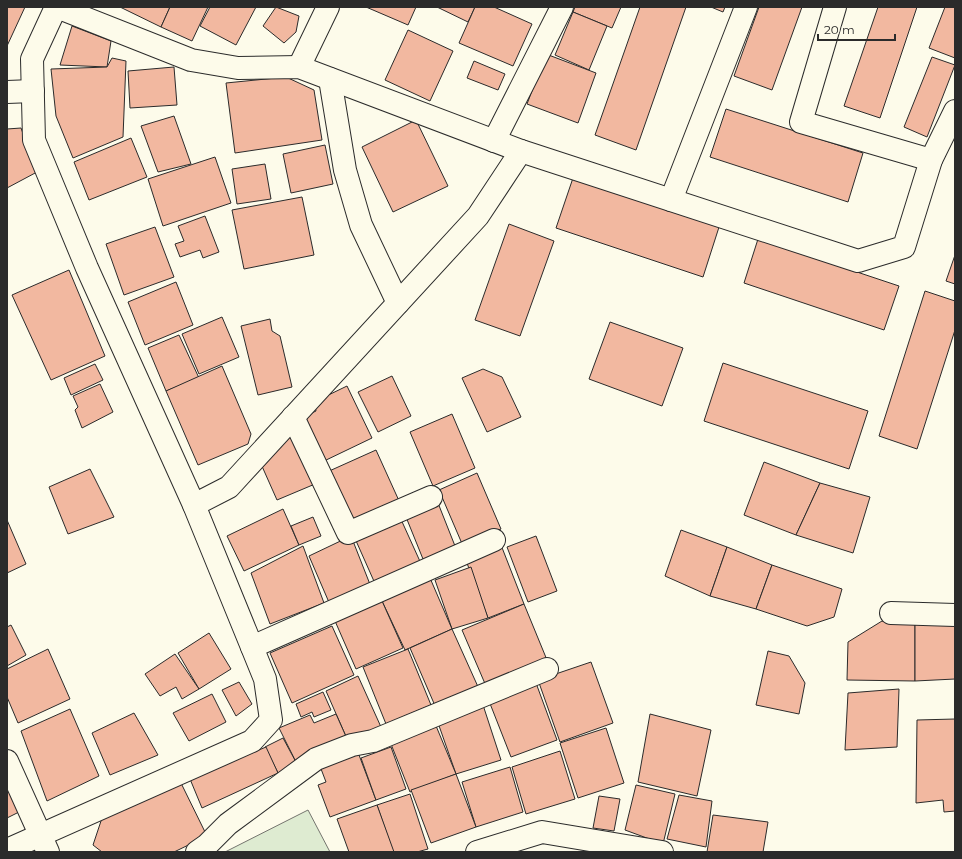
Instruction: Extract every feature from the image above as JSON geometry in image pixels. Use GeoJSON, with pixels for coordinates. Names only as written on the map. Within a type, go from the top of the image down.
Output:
{"type":"FeatureCollection","features":[{"type":"Feature","properties":{"kind":"street"},"geometry":{"type":"LineString","coordinates":[[7,850],[44,844],[252,741],[272,720],[265,679],[194,505],[87,268],[34,140],[32,59],[56,7],[190,60],[238,68],[299,67],[521,151],[858,261],[904,247],[931,160],[955,111]]}},
{"type":"Feature","properties":{"kind":"street"},"geometry":{"type":"LineString","coordinates":[[299,67],[328,7]]}},
{"type":"Feature","properties":{"kind":"street"},"geometry":{"type":"LineString","coordinates":[[494,141],[562,7]]}},
{"type":"Feature","properties":{"kind":"street"},"geometry":{"type":"LineString","coordinates":[[671,200],[746,7]]}},
{"type":"Feature","properties":{"kind":"street"},"geometry":{"type":"LineString","coordinates":[[835,7],[801,122],[931,160]]}},
{"type":"Feature","properties":{"kind":"street"},"geometry":{"type":"LineString","coordinates":[[330,79],[345,170],[361,225],[398,303]]}},
{"type":"Feature","properties":{"kind":"street"},"geometry":{"type":"LineString","coordinates":[[7,92],[33,91]]}},
{"type":"Feature","properties":{"kind":"street"},"geometry":{"type":"LineString","coordinates":[[194,505],[229,487],[478,216],[521,151]]}},
{"type":"Feature","properties":{"kind":"street"},"geometry":{"type":"LineString","coordinates":[[293,417],[348,533],[431,497]]}},
{"type":"Feature","properties":{"kind":"street"},"geometry":{"type":"LineString","coordinates":[[252,647],[494,540]]}},
{"type":"Feature","properties":{"kind":"street"},"geometry":{"type":"LineString","coordinates":[[891,613],[955,615]]}},
{"type":"Feature","properties":{"kind":"street"},"geometry":{"type":"LineString","coordinates":[[197,852],[207,845],[228,824],[316,759],[352,745],[373,741],[547,668]]}},
{"type":"Feature","properties":{"kind":"street"},"geometry":{"type":"LineString","coordinates":[[7,761],[44,844]]}},
{"type":"Feature","properties":{"kind":"street"},"geometry":{"type":"LineString","coordinates":[[477,852],[542,832],[662,852]]}},
{"type":"Feature","properties":{"kind":"green space"},"geometry":{"type":"Polygon","coordinates":[[[308,810],[330,852],[225,852],[308,810]]]}},
{"type":"Feature","properties":{"kind":"building"},"geometry":{"type":"Polygon","coordinates":[[[7,7],[25,7],[7,46],[7,7]]]}},
{"type":"Feature","properties":{"kind":"building"},"geometry":{"type":"Polygon","coordinates":[[[120,7],[170,7],[161,27],[120,7]]]}},
{"type":"Feature","properties":{"kind":"building"},"geometry":{"type":"Polygon","coordinates":[[[170,7],[208,7],[192,41],[161,27],[170,7]]]}},
{"type":"Feature","properties":{"kind":"building"},"geometry":{"type":"Polygon","coordinates":[[[210,7],[256,7],[236,45],[200,26],[210,7]]]}},
{"type":"Feature","properties":{"kind":"building"},"geometry":{"type":"Polygon","coordinates":[[[276,7],[299,16],[296,32],[284,43],[263,26],[276,7]]]}},
{"type":"Feature","properties":{"kind":"building"},"geometry":{"type":"Polygon","coordinates":[[[366,7],[416,7],[408,25],[366,7]]]}},
{"type":"Feature","properties":{"kind":"building"},"geometry":{"type":"Polygon","coordinates":[[[437,7],[475,7],[468,22],[437,7]]]}},
{"type":"Feature","properties":{"kind":"building"},"geometry":{"type":"Polygon","coordinates":[[[475,7],[494,7],[532,24],[513,66],[459,43],[475,7]]]}},
{"type":"Feature","properties":{"kind":"building"},"geometry":{"type":"Polygon","coordinates":[[[575,7],[621,7],[612,28],[573,12],[575,7]]]}},
{"type":"Feature","properties":{"kind":"building"},"geometry":{"type":"Polygon","coordinates":[[[640,7],[686,7],[636,150],[595,135],[640,7]]]}},
{"type":"Feature","properties":{"kind":"building"},"geometry":{"type":"Polygon","coordinates":[[[711,7],[725,7],[723,12],[711,7]]]}},
{"type":"Feature","properties":{"kind":"building"},"geometry":{"type":"Polygon","coordinates":[[[759,7],[802,7],[772,90],[734,76],[759,7]]]}},
{"type":"Feature","properties":{"kind":"building"},"geometry":{"type":"Polygon","coordinates":[[[878,7],[917,7],[880,118],[844,106],[878,7]]]}},
{"type":"Feature","properties":{"kind":"building"},"geometry":{"type":"Polygon","coordinates":[[[945,7],[955,7],[955,58],[929,48],[945,7]]]}},
{"type":"Feature","properties":{"kind":"building"},"geometry":{"type":"Polygon","coordinates":[[[573,12],[607,26],[589,70],[555,55],[573,12]]]}},
{"type":"Feature","properties":{"kind":"building"},"geometry":{"type":"Polygon","coordinates":[[[72,26],[111,41],[107,67],[60,65],[72,26]]]}},
{"type":"Feature","properties":{"kind":"building"},"geometry":{"type":"Polygon","coordinates":[[[408,30],[453,51],[430,101],[385,80],[408,30]]]}},
{"type":"Feature","properties":{"kind":"building"},"geometry":{"type":"Polygon","coordinates":[[[546,54],[596,73],[578,123],[527,104],[546,54]]]}},
{"type":"Feature","properties":{"kind":"building"},"geometry":{"type":"Polygon","coordinates":[[[932,57],[955,65],[927,137],[904,127],[932,57]]]}},
{"type":"Feature","properties":{"kind":"building"},"geometry":{"type":"Polygon","coordinates":[[[112,58],[126,61],[123,137],[73,158],[56,116],[51,69],[107,67],[112,58]]]}},
{"type":"Feature","properties":{"kind":"building"},"geometry":{"type":"Polygon","coordinates":[[[474,61],[505,74],[498,90],[467,78],[474,61]]]}},
{"type":"Feature","properties":{"kind":"building"},"geometry":{"type":"Polygon","coordinates":[[[174,67],[177,105],[130,108],[128,71],[174,67]]]}},
{"type":"Feature","properties":{"kind":"building"},"geometry":{"type":"Polygon","coordinates":[[[286,77],[314,90],[322,140],[235,153],[226,83],[286,77]]]}},
{"type":"Feature","properties":{"kind":"building"},"geometry":{"type":"Polygon","coordinates":[[[726,109],[863,153],[848,202],[710,157],[726,109]]]}},
{"type":"Feature","properties":{"kind":"building"},"geometry":{"type":"Polygon","coordinates":[[[174,116],[191,164],[158,172],[141,126],[174,116]]]}},
{"type":"Feature","properties":{"kind":"building"},"geometry":{"type":"Polygon","coordinates":[[[416,120],[448,186],[393,212],[362,147],[416,120]]]}},
{"type":"Feature","properties":{"kind":"building"},"geometry":{"type":"Polygon","coordinates":[[[21,128],[37,172],[7,188],[7,129],[21,128]]]}},
{"type":"Feature","properties":{"kind":"building"},"geometry":{"type":"Polygon","coordinates":[[[131,138],[147,177],[89,200],[74,162],[131,138]]]}},
{"type":"Feature","properties":{"kind":"building"},"geometry":{"type":"Polygon","coordinates":[[[325,145],[333,184],[291,193],[283,154],[325,145]]]}},
{"type":"Feature","properties":{"kind":"building"},"geometry":{"type":"Polygon","coordinates":[[[215,157],[231,203],[163,226],[148,179],[215,157]]]}},
{"type":"Feature","properties":{"kind":"building"},"geometry":{"type":"Polygon","coordinates":[[[265,164],[271,199],[237,204],[232,169],[265,164]]]}},
{"type":"Feature","properties":{"kind":"building"},"geometry":{"type":"Polygon","coordinates":[[[574,175],[720,224],[703,277],[556,228],[574,175]]]}},
{"type":"Feature","properties":{"kind":"building"},"geometry":{"type":"Polygon","coordinates":[[[302,197],[314,255],[244,269],[232,210],[302,197]]]}},
{"type":"Feature","properties":{"kind":"building"},"geometry":{"type":"Polygon","coordinates":[[[205,216],[219,252],[203,258],[200,250],[180,257],[175,244],[184,241],[178,226],[205,216]]]}},
{"type":"Feature","properties":{"kind":"building"},"geometry":{"type":"Polygon","coordinates":[[[509,224],[554,241],[520,336],[475,320],[509,224]]]}},
{"type":"Feature","properties":{"kind":"building"},"geometry":{"type":"Polygon","coordinates":[[[155,227],[174,277],[124,295],[106,244],[155,227]]]}},
{"type":"Feature","properties":{"kind":"building"},"geometry":{"type":"Polygon","coordinates":[[[758,239],[899,286],[884,330],[744,283],[758,239]]]}},
{"type":"Feature","properties":{"kind":"building"},"geometry":{"type":"Polygon","coordinates":[[[955,255],[955,284],[946,281],[955,255]]]}},
{"type":"Feature","properties":{"kind":"building"},"geometry":{"type":"Polygon","coordinates":[[[69,270],[105,356],[51,380],[12,295],[69,270]]]}},
{"type":"Feature","properties":{"kind":"building"},"geometry":{"type":"Polygon","coordinates":[[[176,282],[193,325],[145,345],[128,302],[176,282]]]}},
{"type":"Feature","properties":{"kind":"building"},"geometry":{"type":"Polygon","coordinates":[[[925,291],[955,301],[955,330],[917,449],[879,436],[925,291]]]}},
{"type":"Feature","properties":{"kind":"building"},"geometry":{"type":"Polygon","coordinates":[[[222,317],[239,357],[199,374],[182,334],[222,317]]]}},
{"type":"Feature","properties":{"kind":"building"},"geometry":{"type":"Polygon","coordinates":[[[270,319],[272,331],[280,336],[292,387],[258,395],[241,326],[270,319]]]}},
{"type":"Feature","properties":{"kind":"building"},"geometry":{"type":"Polygon","coordinates":[[[610,322],[683,348],[662,406],[589,379],[610,322]]]}},
{"type":"Feature","properties":{"kind":"building"},"geometry":{"type":"Polygon","coordinates":[[[179,335],[199,378],[166,391],[148,348],[179,335]]]}},
{"type":"Feature","properties":{"kind":"building"},"geometry":{"type":"Polygon","coordinates":[[[723,363],[868,411],[849,469],[704,421],[723,363]]]}},
{"type":"Feature","properties":{"kind":"building"},"geometry":{"type":"Polygon","coordinates":[[[95,364],[103,380],[71,395],[64,378],[95,364]]]}},
{"type":"Feature","properties":{"kind":"building"},"geometry":{"type":"Polygon","coordinates":[[[222,366],[251,434],[248,444],[198,465],[166,391],[222,366]]]}},
{"type":"Feature","properties":{"kind":"building"},"geometry":{"type":"Polygon","coordinates":[[[483,369],[502,377],[521,417],[487,432],[462,378],[483,369]]]}},
{"type":"Feature","properties":{"kind":"building"},"geometry":{"type":"Polygon","coordinates":[[[392,376],[411,416],[378,432],[358,392],[392,376]]]}},
{"type":"Feature","properties":{"kind":"building"},"geometry":{"type":"Polygon","coordinates":[[[100,384],[113,412],[82,428],[75,410],[78,407],[73,396],[100,384]]]}},
{"type":"Feature","properties":{"kind":"building"},"geometry":{"type":"Polygon","coordinates":[[[347,386],[372,438],[322,462],[301,418],[316,411],[314,402],[347,386]]]}},
{"type":"Feature","properties":{"kind":"building"},"geometry":{"type":"Polygon","coordinates":[[[452,414],[475,468],[433,486],[410,432],[452,414]]]}},
{"type":"Feature","properties":{"kind":"building"},"geometry":{"type":"Polygon","coordinates":[[[293,431],[315,484],[277,500],[261,464],[293,431]]]}},
{"type":"Feature","properties":{"kind":"building"},"geometry":{"type":"Polygon","coordinates":[[[376,450],[400,503],[351,525],[327,472],[376,450]]]}},
{"type":"Feature","properties":{"kind":"building"},"geometry":{"type":"Polygon","coordinates":[[[764,462],[820,483],[796,535],[744,515],[764,462]]]}},
{"type":"Feature","properties":{"kind":"building"},"geometry":{"type":"Polygon","coordinates":[[[90,469],[114,517],[68,534],[49,487],[90,469]]]}},
{"type":"Feature","properties":{"kind":"building"},"geometry":{"type":"Polygon","coordinates":[[[477,473],[501,529],[463,546],[439,490],[477,473]]]}},
{"type":"Feature","properties":{"kind":"building"},"geometry":{"type":"Polygon","coordinates":[[[820,483],[870,497],[853,553],[796,535],[820,483]]]}},
{"type":"Feature","properties":{"kind":"building"},"geometry":{"type":"Polygon","coordinates":[[[438,503],[457,551],[425,564],[406,517],[438,503]]]}},
{"type":"Feature","properties":{"kind":"building"},"geometry":{"type":"Polygon","coordinates":[[[283,509],[299,545],[244,571],[227,536],[283,509]]]}},
{"type":"Feature","properties":{"kind":"building"},"geometry":{"type":"Polygon","coordinates":[[[399,515],[423,568],[377,588],[353,534],[399,515]]]}},
{"type":"Feature","properties":{"kind":"building"},"geometry":{"type":"Polygon","coordinates":[[[313,517],[321,536],[299,545],[291,526],[313,517]]]}},
{"type":"Feature","properties":{"kind":"building"},"geometry":{"type":"Polygon","coordinates":[[[7,520],[26,564],[7,573],[7,520]]]}},
{"type":"Feature","properties":{"kind":"building"},"geometry":{"type":"Polygon","coordinates":[[[681,530],[727,547],[710,596],[665,576],[681,530]]]}},
{"type":"Feature","properties":{"kind":"building"},"geometry":{"type":"Polygon","coordinates":[[[351,536],[373,592],[331,607],[309,556],[351,536]]]}},
{"type":"Feature","properties":{"kind":"building"},"geometry":{"type":"Polygon","coordinates":[[[536,536],[557,591],[528,602],[507,547],[536,536]]]}},
{"type":"Feature","properties":{"kind":"building"},"geometry":{"type":"Polygon","coordinates":[[[501,545],[524,604],[488,618],[465,558],[501,545]]]}},
{"type":"Feature","properties":{"kind":"building"},"geometry":{"type":"Polygon","coordinates":[[[303,546],[324,603],[270,624],[251,573],[303,546]]]}},
{"type":"Feature","properties":{"kind":"building"},"geometry":{"type":"Polygon","coordinates":[[[727,547],[772,565],[756,609],[710,596],[727,547]]]}},
{"type":"Feature","properties":{"kind":"building"},"geometry":{"type":"Polygon","coordinates":[[[772,565],[842,589],[834,617],[807,626],[756,609],[772,565]]]}},
{"type":"Feature","properties":{"kind":"building"},"geometry":{"type":"Polygon","coordinates":[[[471,567],[488,618],[452,629],[435,580],[471,567]]]}},
{"type":"Feature","properties":{"kind":"building"},"geometry":{"type":"Polygon","coordinates":[[[430,578],[452,629],[405,650],[382,601],[430,578]]]}},
{"type":"Feature","properties":{"kind":"building"},"geometry":{"type":"Polygon","coordinates":[[[382,601],[403,648],[356,669],[335,621],[382,601]]]}},
{"type":"Feature","properties":{"kind":"building"},"geometry":{"type":"Polygon","coordinates":[[[524,604],[547,660],[486,686],[462,630],[524,604]]]}},
{"type":"Feature","properties":{"kind":"building"},"geometry":{"type":"Polygon","coordinates":[[[882,621],[915,624],[915,681],[847,680],[848,642],[882,621]]]}},
{"type":"Feature","properties":{"kind":"building"},"geometry":{"type":"Polygon","coordinates":[[[915,624],[955,625],[955,679],[915,681],[915,624]]]}},
{"type":"Feature","properties":{"kind":"building"},"geometry":{"type":"Polygon","coordinates":[[[11,625],[26,655],[7,666],[7,627],[11,625]]]}},
{"type":"Feature","properties":{"kind":"building"},"geometry":{"type":"Polygon","coordinates":[[[332,626],[354,675],[292,703],[270,653],[332,626]]]}},
{"type":"Feature","properties":{"kind":"building"},"geometry":{"type":"Polygon","coordinates":[[[452,629],[479,689],[436,708],[410,648],[452,629]]]}},
{"type":"Feature","properties":{"kind":"building"},"geometry":{"type":"Polygon","coordinates":[[[209,633],[231,669],[199,689],[178,653],[209,633]]]}},
{"type":"Feature","properties":{"kind":"building"},"geometry":{"type":"Polygon","coordinates":[[[48,649],[70,699],[18,723],[7,697],[7,669],[48,649]]]}},
{"type":"Feature","properties":{"kind":"building"},"geometry":{"type":"Polygon","coordinates":[[[408,649],[431,705],[386,724],[363,667],[408,649]]]}},
{"type":"Feature","properties":{"kind":"building"},"geometry":{"type":"Polygon","coordinates":[[[768,651],[789,656],[805,683],[799,714],[756,705],[768,651]]]}},
{"type":"Feature","properties":{"kind":"building"},"geometry":{"type":"Polygon","coordinates":[[[175,654],[199,689],[182,699],[176,687],[160,696],[145,674],[175,654]]]}},
{"type":"Feature","properties":{"kind":"building"},"geometry":{"type":"Polygon","coordinates":[[[591,662],[613,723],[560,742],[538,680],[591,662]]]}},
{"type":"Feature","properties":{"kind":"building"},"geometry":{"type":"Polygon","coordinates":[[[358,676],[381,727],[348,741],[326,691],[358,676]]]}},
{"type":"Feature","properties":{"kind":"building"},"geometry":{"type":"Polygon","coordinates":[[[239,682],[252,704],[236,716],[222,690],[239,682]]]}},
{"type":"Feature","properties":{"kind":"building"},"geometry":{"type":"Polygon","coordinates":[[[536,683],[557,740],[511,757],[489,701],[536,683]]]}},
{"type":"Feature","properties":{"kind":"building"},"geometry":{"type":"Polygon","coordinates":[[[899,689],[897,747],[845,750],[848,693],[899,689]]]}},
{"type":"Feature","properties":{"kind":"building"},"geometry":{"type":"Polygon","coordinates":[[[323,692],[331,710],[314,717],[312,712],[301,717],[296,704],[323,692]]]}},
{"type":"Feature","properties":{"kind":"building"},"geometry":{"type":"Polygon","coordinates":[[[212,694],[226,722],[189,741],[173,713],[212,694]]]}},
{"type":"Feature","properties":{"kind":"building"},"geometry":{"type":"Polygon","coordinates":[[[483,705],[501,760],[456,774],[437,720],[483,705]]]}},
{"type":"Feature","properties":{"kind":"building"},"geometry":{"type":"Polygon","coordinates":[[[70,709],[99,776],[47,801],[21,731],[70,709]]]}},
{"type":"Feature","properties":{"kind":"building"},"geometry":{"type":"Polygon","coordinates":[[[134,713],[158,755],[110,775],[92,733],[134,713]]]}},
{"type":"Feature","properties":{"kind":"building"},"geometry":{"type":"Polygon","coordinates":[[[336,714],[348,741],[297,764],[279,728],[310,715],[314,723],[336,714]]]}},
{"type":"Feature","properties":{"kind":"building"},"geometry":{"type":"Polygon","coordinates":[[[650,714],[711,730],[697,796],[638,782],[650,714]]]}},
{"type":"Feature","properties":{"kind":"building"},"geometry":{"type":"Polygon","coordinates":[[[955,719],[955,811],[944,812],[943,800],[916,803],[917,720],[955,719]]]}},
{"type":"Feature","properties":{"kind":"building"},"geometry":{"type":"Polygon","coordinates":[[[434,721],[456,774],[410,792],[389,739],[434,721]]]}},
{"type":"Feature","properties":{"kind":"building"},"geometry":{"type":"Polygon","coordinates":[[[606,728],[624,783],[578,798],[560,743],[606,728]]]}},
{"type":"Feature","properties":{"kind":"building"},"geometry":{"type":"Polygon","coordinates":[[[283,738],[297,764],[278,773],[265,747],[283,738]]]}},
{"type":"Feature","properties":{"kind":"building"},"geometry":{"type":"Polygon","coordinates":[[[266,747],[278,773],[202,808],[190,779],[266,747]]]}},
{"type":"Feature","properties":{"kind":"building"},"geometry":{"type":"Polygon","coordinates":[[[356,747],[376,800],[330,817],[318,785],[326,782],[318,761],[356,747]]]}},
{"type":"Feature","properties":{"kind":"building"},"geometry":{"type":"Polygon","coordinates":[[[391,747],[406,789],[376,800],[361,758],[391,747]]]}},
{"type":"Feature","properties":{"kind":"building"},"geometry":{"type":"Polygon","coordinates":[[[560,751],[575,799],[526,814],[512,767],[560,751]]]}},
{"type":"Feature","properties":{"kind":"building"},"geometry":{"type":"Polygon","coordinates":[[[510,767],[523,812],[476,827],[462,782],[510,767]]]}},
{"type":"Feature","properties":{"kind":"building"},"geometry":{"type":"Polygon","coordinates":[[[456,774],[476,827],[431,843],[411,790],[456,774]]]}},
{"type":"Feature","properties":{"kind":"building"},"geometry":{"type":"Polygon","coordinates":[[[179,779],[207,836],[174,852],[102,852],[93,845],[103,815],[179,779]]]}},
{"type":"Feature","properties":{"kind":"building"},"geometry":{"type":"Polygon","coordinates":[[[636,785],[675,794],[663,844],[625,830],[636,785]]]}},
{"type":"Feature","properties":{"kind":"building"},"geometry":{"type":"Polygon","coordinates":[[[7,787],[19,812],[7,818],[7,787]]]}},
{"type":"Feature","properties":{"kind":"building"},"geometry":{"type":"Polygon","coordinates":[[[410,794],[428,849],[417,852],[393,852],[377,805],[410,794]]]}},
{"type":"Feature","properties":{"kind":"building"},"geometry":{"type":"Polygon","coordinates":[[[679,795],[712,801],[706,847],[667,839],[679,795]]]}},
{"type":"Feature","properties":{"kind":"building"},"geometry":{"type":"Polygon","coordinates":[[[599,796],[620,799],[614,831],[593,828],[599,796]]]}},
{"type":"Feature","properties":{"kind":"building"},"geometry":{"type":"Polygon","coordinates":[[[377,805],[394,852],[349,852],[337,819],[377,805]]]}},
{"type":"Feature","properties":{"kind":"building"},"geometry":{"type":"Polygon","coordinates":[[[713,815],[768,822],[763,852],[707,852],[713,815]]]}}]}
